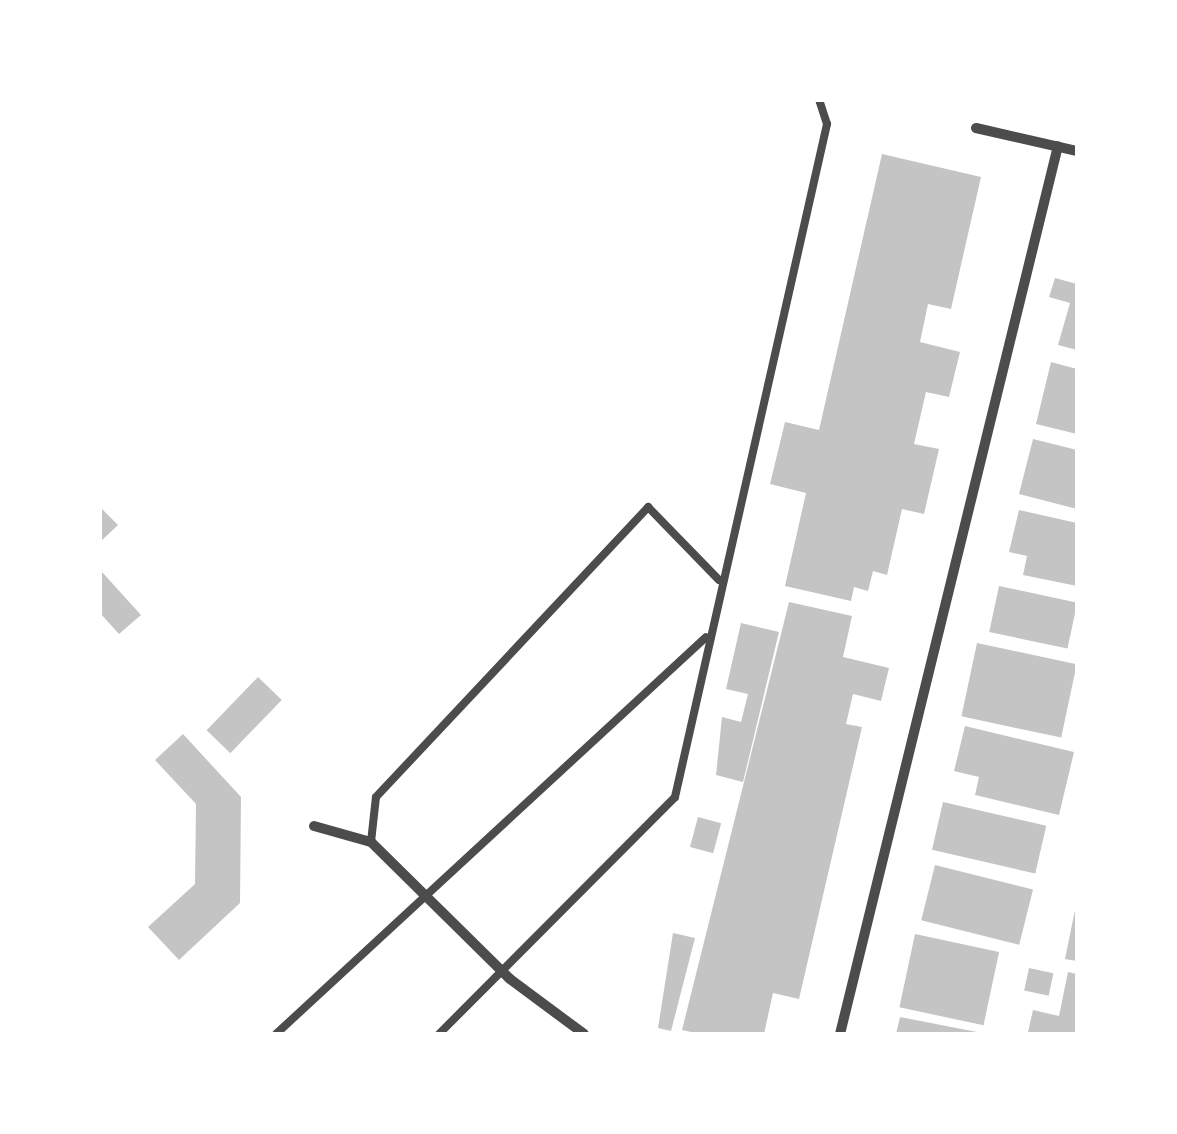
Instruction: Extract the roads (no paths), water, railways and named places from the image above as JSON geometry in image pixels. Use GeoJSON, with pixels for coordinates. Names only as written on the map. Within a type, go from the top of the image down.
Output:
{"type":"FeatureCollection","features":[{"type":"Feature","properties":{"kind":"street"},"geometry":{"type":"LineString","coordinates":[[976,128],[1077,151]]}},
{"type":"Feature","properties":{"kind":"street"},"geometry":{"type":"LineString","coordinates":[[840,1034],[1058,146]]}},
{"type":"Feature","properties":{"kind":"street"},"geometry":{"type":"LineString","coordinates":[[314,826],[371,842],[502,971],[584,1034]]}},
{"type":"Feature","properties":{"kind":"lane"},"geometry":{"type":"LineString","coordinates":[[439,1034],[675,797],[706,636],[826,124],[819,100]]}},
{"type":"Feature","properties":{"kind":"lane"},"geometry":{"type":"LineString","coordinates":[[371,842],[376,797],[648,507],[719,580]]}},
{"type":"Feature","properties":{"kind":"lane"},"geometry":{"type":"LineString","coordinates":[[276,1034],[423,893],[706,636]]}}]}
